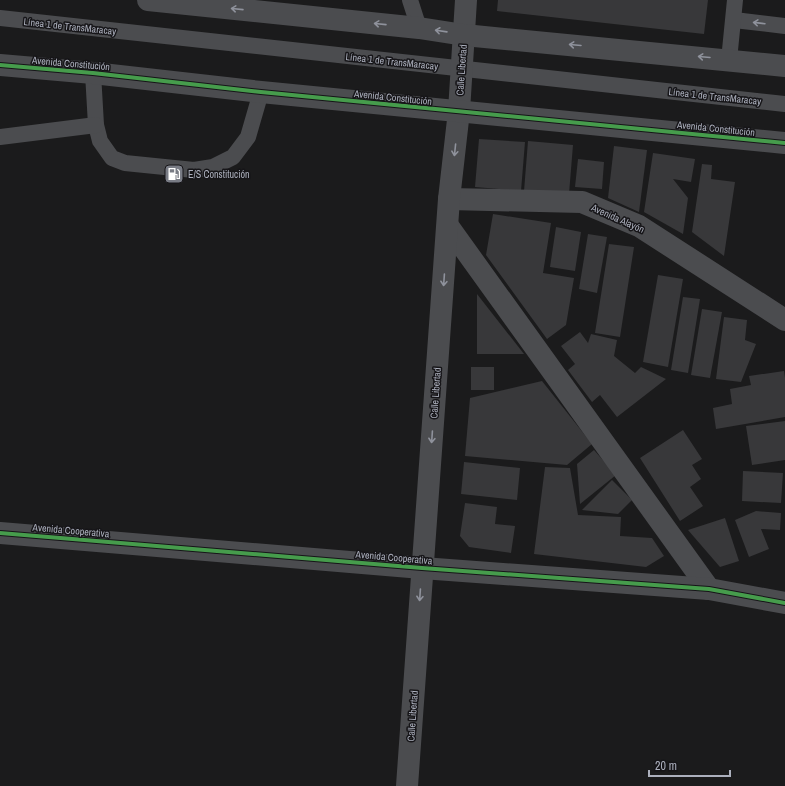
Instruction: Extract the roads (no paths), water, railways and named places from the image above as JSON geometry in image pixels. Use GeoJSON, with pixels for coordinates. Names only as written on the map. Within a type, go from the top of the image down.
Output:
{"type":"FeatureCollection","features":[{"type":"Feature","properties":{"kind":"street"},"geometry":{"type":"LineString","coordinates":[[148,0],[266,6],[464,35],[785,66]]}},
{"type":"Feature","properties":{"kind":"street","name":"Calle Libertad"},"geometry":{"type":"LineString","coordinates":[[407,786],[449,199],[459,111],[466,0]]}},
{"type":"Feature","properties":{"kind":"street","name":"Avenida Constitución"},"geometry":{"type":"LineString","coordinates":[[0,65],[93,73],[261,92],[785,143]]}},
{"type":"Feature","properties":{"kind":"street","name":"Avenida Alayón"},"geometry":{"type":"LineString","coordinates":[[449,199],[582,202],[639,226],[785,320]]}},
{"type":"Feature","properties":{"kind":"street"},"geometry":{"type":"LineString","coordinates":[[448,226],[709,589]]}},
{"type":"Feature","properties":{"kind":"street","name":"Avenida Cooperativa"},"geometry":{"type":"LineString","coordinates":[[0,533],[422,568],[709,589],[785,603]]}},
{"type":"Feature","properties":{"kind":"lane"},"geometry":{"type":"LineString","coordinates":[[410,0],[419,28]]}},
{"type":"Feature","properties":{"kind":"lane"},"geometry":{"type":"LineString","coordinates":[[729,60],[735,0]]}},
{"type":"Feature","properties":{"kind":"lane","name":"Línea 1 de TransMaracay"},"geometry":{"type":"LineString","coordinates":[[0,18],[785,104]]}},
{"type":"Feature","properties":{"kind":"lane"},"geometry":{"type":"LineString","coordinates":[[734,20],[785,26]]}},
{"type":"Feature","properties":{"kind":"lane"},"geometry":{"type":"LineString","coordinates":[[93,73],[96,124],[100,141],[112,158],[125,163],[194,170],[213,167],[233,157],[248,137],[261,92]]}},
{"type":"Feature","properties":{"kind":"lane"},"geometry":{"type":"LineString","coordinates":[[0,137],[96,124]]}},
{"type":"Feature","properties":{"kind":"place","name":"E/S Constitución"},"geometry":{"type":"Point","coordinates":[174,174]}}]}
